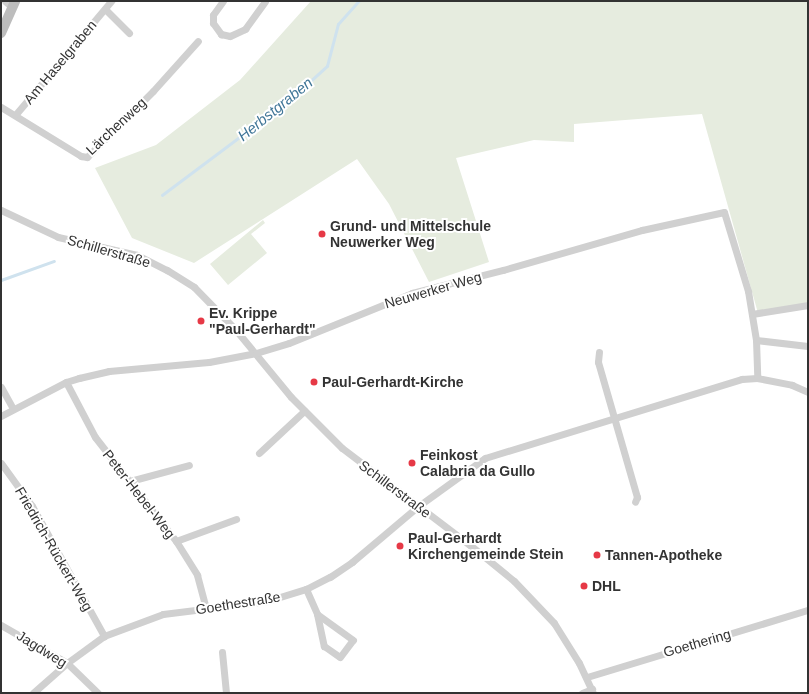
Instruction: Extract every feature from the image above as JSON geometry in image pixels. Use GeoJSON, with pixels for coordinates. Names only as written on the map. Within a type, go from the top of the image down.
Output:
{"type":"FeatureCollection","features":[{"type":"Feature","properties":{"kind":"street","name":"Am Haselgraben"},"geometry":{"type":"LineString","coordinates":[[16,114],[111,1]]}},
{"type":"Feature","properties":{"kind":"street"},"geometry":{"type":"LineString","coordinates":[[223,1],[213,15],[213,23],[221,34],[230,36],[245,29],[265,1]]}},
{"type":"Feature","properties":{"kind":"street"},"geometry":{"type":"LineString","coordinates":[[1,33],[10,3]]}},
{"type":"Feature","properties":{"kind":"street","name":"Am Haselgraben"},"geometry":{"type":"LineString","coordinates":[[105,9],[129,33]]}},
{"type":"Feature","properties":{"kind":"street","name":"Lärchenweg"},"geometry":{"type":"LineString","coordinates":[[1,107],[16,114],[80,156],[87,157],[154,91],[198,41]]}},
{"type":"Feature","properties":{"kind":"street","name":"Schillerstraße"},"geometry":{"type":"LineString","coordinates":[[1,210],[58,236],[137,255],[167,270],[194,287],[211,302],[304,411],[362,466],[470,545],[514,581],[554,623],[587,677],[593,691]]}},
{"type":"Feature","properties":{"kind":"street","name":"Neuwerker Weg"},"geometry":{"type":"LineString","coordinates":[[1,416],[66,382],[109,371],[202,363],[256,353],[289,343],[412,293],[503,270],[642,230],[724,212],[748,291],[756,340],[757,378]]}},
{"type":"Feature","properties":{"kind":"street"},"geometry":{"type":"LineString","coordinates":[[752,314],[808,304]]}},
{"type":"Feature","properties":{"kind":"street"},"geometry":{"type":"LineString","coordinates":[[756,340],[808,346]]}},
{"type":"Feature","properties":{"kind":"street"},"geometry":{"type":"LineString","coordinates":[[600,352],[598,362],[637,496],[635,502]]}},
{"type":"Feature","properties":{"kind":"street"},"geometry":{"type":"LineString","coordinates":[[417,507],[485,458],[614,417],[742,379],[757,378],[792,385],[808,392]]}},
{"type":"Feature","properties":{"kind":"street","name":"Peter-Hebel-Weg"},"geometry":{"type":"LineString","coordinates":[[66,382],[86,423],[176,541],[196,575],[206,608]]}},
{"type":"Feature","properties":{"kind":"street"},"geometry":{"type":"LineString","coordinates":[[1,387],[13,409]]}},
{"type":"Feature","properties":{"kind":"street"},"geometry":{"type":"LineString","coordinates":[[259,453],[304,411]]}},
{"type":"Feature","properties":{"kind":"street","name":"Friedrich-Rückert-Weg"},"geometry":{"type":"LineString","coordinates":[[1,463],[32,506],[104,636]]}},
{"type":"Feature","properties":{"kind":"street"},"geometry":{"type":"LineString","coordinates":[[130,481],[189,465]]}},
{"type":"Feature","properties":{"kind":"street","name":"Goethestraße"},"geometry":{"type":"LineString","coordinates":[[33,693],[67,662],[104,636],[163,614],[267,600],[306,589],[352,562],[417,507]]}},
{"type":"Feature","properties":{"kind":"street"},"geometry":{"type":"LineString","coordinates":[[176,541],[236,519]]}},
{"type":"Feature","properties":{"kind":"street"},"geometry":{"type":"LineString","coordinates":[[306,589],[317,614],[324,646],[340,657],[353,640],[317,614]]}},
{"type":"Feature","properties":{"kind":"street","name":"Goethering"},"geometry":{"type":"LineString","coordinates":[[587,677],[808,610]]}},
{"type":"Feature","properties":{"kind":"street","name":"Jagdweg"},"geometry":{"type":"LineString","coordinates":[[1,625],[67,662],[98,693]]}},
{"type":"Feature","properties":{"kind":"street"},"geometry":{"type":"LineString","coordinates":[[222,652],[226,693]]}},
{"type":"Feature","properties":{"kind":"street"},"geometry":{"type":"LineString","coordinates":[[582,693],[593,691]]}},
{"type":"Feature","properties":{"kind":"shaded area"},"geometry":{"type":"Polygon","coordinates":[[[311,1],[808,1],[808,307],[758,313],[702,114],[574,124],[574,142],[534,140],[456,158],[489,262],[429,282],[389,204],[357,159],[194,263],[132,238],[95,168],[156,145],[240,80],[311,1]]]}},
{"type":"Feature","properties":{"kind":"shaded area"},"geometry":{"type":"Polygon","coordinates":[[[263,220],[265,223],[251,234],[267,253],[228,285],[210,264],[263,220]]]}},
{"type":"Feature","properties":{"kind":"waterway","name":"Herbstgraben"},"geometry":{"type":"LineString","coordinates":[[162,195],[293,97],[327,66],[338,24],[359,1]]}},
{"type":"Feature","properties":{"kind":"waterway","name":"Herbstgraben"},"geometry":{"type":"LineString","coordinates":[[1,280],[54,261]]}},
{"type":"Feature","properties":{"kind":"place","name":"Grund- und Mittelschule Neuwerker Weg"},"geometry":{"type":"Point","coordinates":[322,234]}},
{"type":"Feature","properties":{"kind":"place","name":"Ev. Krippe \"Paul-Gerhardt\""},"geometry":{"type":"Point","coordinates":[201,321]}},
{"type":"Feature","properties":{"kind":"place","name":"Paul-Gerhardt-Kirche"},"geometry":{"type":"Point","coordinates":[314,382]}},
{"type":"Feature","properties":{"kind":"place","name":"Feinkost Calabria da Gullo"},"geometry":{"type":"Point","coordinates":[412,463]}},
{"type":"Feature","properties":{"kind":"place","name":"Paul-Gerhardt Kirchengemeinde Stein"},"geometry":{"type":"Point","coordinates":[400,546]}},
{"type":"Feature","properties":{"kind":"place","name":"Tannen-Apotheke"},"geometry":{"type":"Point","coordinates":[597,555]}},
{"type":"Feature","properties":{"kind":"place","name":"DHL"},"geometry":{"type":"Point","coordinates":[584,586]}}]}
